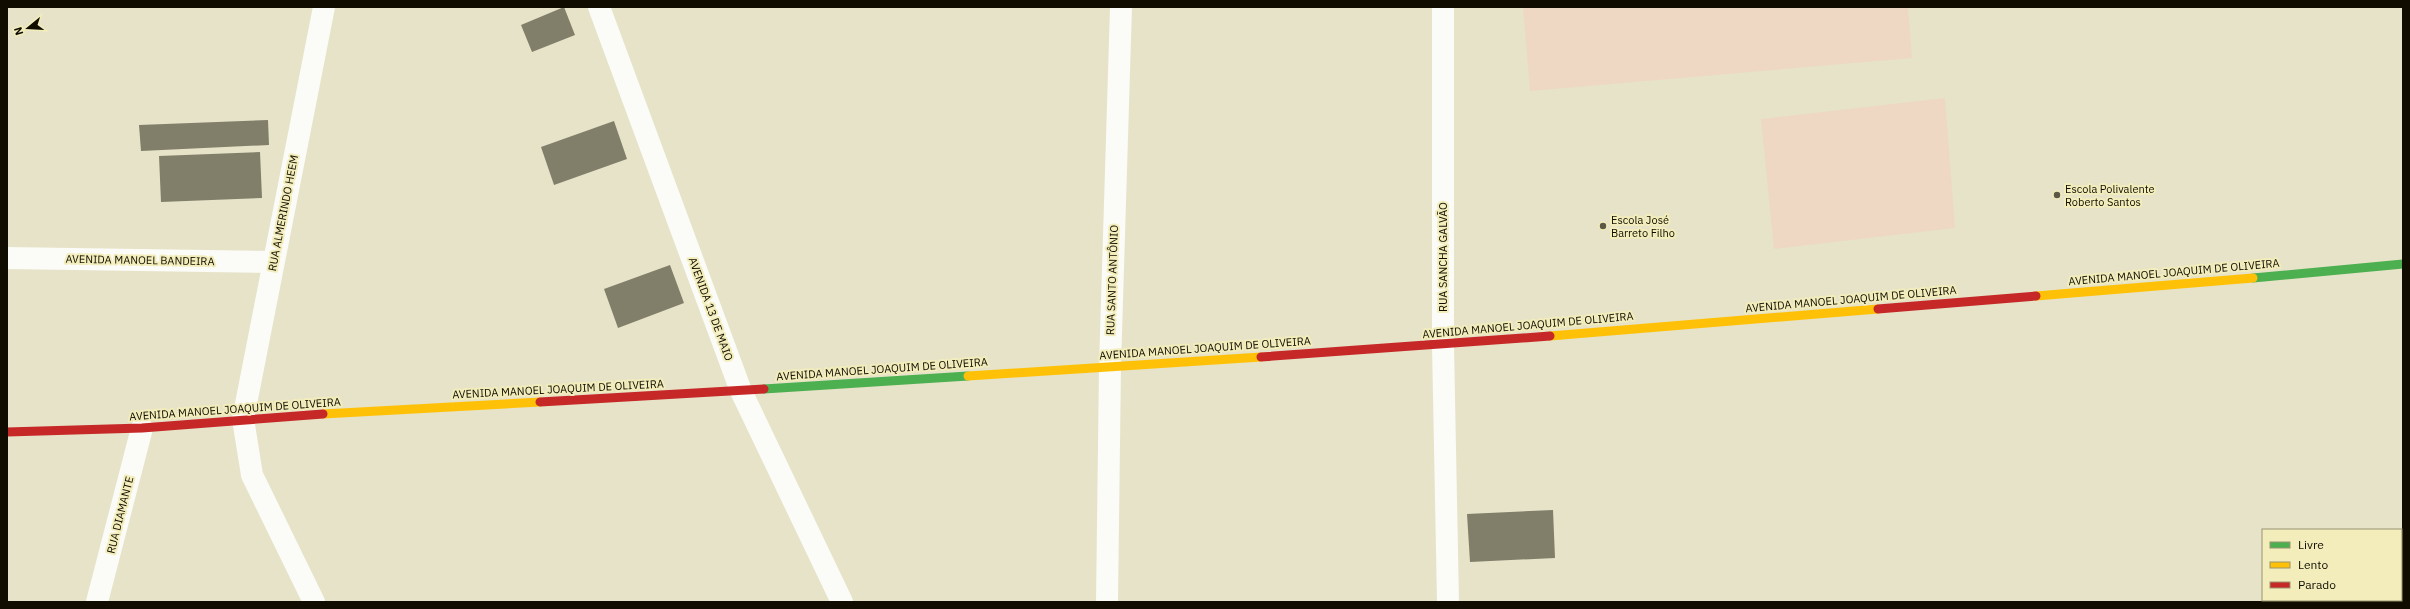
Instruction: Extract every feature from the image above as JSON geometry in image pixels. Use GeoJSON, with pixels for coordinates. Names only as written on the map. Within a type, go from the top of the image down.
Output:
{"type":"FeatureCollection","features":[{"type":"Feature","properties":{"kind":"street","name":"RUA ALMERINDO HEEM"},"geometry":{"type":"LineString","coordinates":[[314,602],[252,475],[243,419],[324,7]]}},
{"type":"Feature","properties":{"kind":"street","name":"AVENIDA 13 DE MAIO"},"geometry":{"type":"LineString","coordinates":[[599,7],[741,391],[842,602]]}},
{"type":"Feature","properties":{"kind":"street","name":"RUA SANTO ANTÔNIO"},"geometry":{"type":"LineString","coordinates":[[1107,602],[1110,366],[1121,7]]}},
{"type":"Feature","properties":{"kind":"street","name":"RUA SANCHA GALVÃO"},"geometry":{"type":"LineString","coordinates":[[1443,7],[1443,345],[1448,602]]}},
{"type":"Feature","properties":{"kind":"street","name":"AVENIDA MANOEL BANDEIRA"},"geometry":{"type":"LineString","coordinates":[[7,258],[273,262]]}},
{"type":"Feature","properties":{"kind":"street","name":"AVENIDA MANOEL JOAQUIM DE OLIVEIRA"},"geometry":{"type":"LineString","coordinates":[[7,432],[142,428],[243,419],[741,391],[1443,345],[2268,277],[2403,264]]}},
{"type":"Feature","properties":{"kind":"street","name":"RUA DIAMANTE"},"geometry":{"type":"LineString","coordinates":[[97,602],[142,428]]}},
{"type":"Feature","properties":{"kind":"shaded area"},"geometry":{"type":"Polygon","coordinates":[[[1523,7],[1908,7],[1912,58],[1530,91],[1523,7]]]}},
{"type":"Feature","properties":{"kind":"shaded area"},"geometry":{"type":"Polygon","coordinates":[[[1945,98],[1955,228],[1774,249],[1761,119],[1945,98]]]}},
{"type":"Feature","properties":{"kind":"building"},"geometry":{"type":"Polygon","coordinates":[[[564,7],[575,35],[532,52],[521,25],[564,7]]]}},
{"type":"Feature","properties":{"kind":"building"},"geometry":{"type":"Polygon","coordinates":[[[268,120],[269,145],[141,151],[139,125],[268,120]]]}},
{"type":"Feature","properties":{"kind":"building"},"geometry":{"type":"Polygon","coordinates":[[[614,121],[627,159],[554,185],[541,147],[614,121]]]}},
{"type":"Feature","properties":{"kind":"building"},"geometry":{"type":"Polygon","coordinates":[[[260,152],[262,198],[161,202],[159,156],[260,152]]]}},
{"type":"Feature","properties":{"kind":"building"},"geometry":{"type":"Polygon","coordinates":[[[670,265],[684,303],[618,328],[604,289],[670,265]]]}},
{"type":"Feature","properties":{"kind":"building"},"geometry":{"type":"Polygon","coordinates":[[[1553,510],[1555,558],[1470,562],[1467,514],[1553,510]]]}},
{"type":"Feature","properties":{"kind":"building"},"geometry":{"type":"Polygon","coordinates":[[[2403,547],[2403,581],[2402,581],[2403,547]]]}},
{"type":"Feature","properties":{"kind":"traffic: fast"},"geometry":{"type":"LineString","coordinates":[[2253,278],[2403,264]]}},
{"type":"Feature","properties":{"kind":"traffic: fast"},"geometry":{"type":"LineString","coordinates":[[764,389],[968,376]]}},
{"type":"Feature","properties":{"kind":"traffic: slow"},"geometry":{"type":"LineString","coordinates":[[2036,296],[2253,278]]}},
{"type":"Feature","properties":{"kind":"traffic: slow"},"geometry":{"type":"LineString","coordinates":[[1550,336],[1878,309]]}},
{"type":"Feature","properties":{"kind":"traffic: slow"},"geometry":{"type":"LineString","coordinates":[[968,376],[1261,357]]}},
{"type":"Feature","properties":{"kind":"traffic: slow"},"geometry":{"type":"LineString","coordinates":[[323,414],[540,402]]}},
{"type":"Feature","properties":{"kind":"traffic: jam"},"geometry":{"type":"LineString","coordinates":[[1878,309],[2036,296]]}},
{"type":"Feature","properties":{"kind":"traffic: jam"},"geometry":{"type":"LineString","coordinates":[[1261,357],[1550,336]]}},
{"type":"Feature","properties":{"kind":"traffic: jam"},"geometry":{"type":"LineString","coordinates":[[540,402],[764,389]]}},
{"type":"Feature","properties":{"kind":"traffic: jam"},"geometry":{"type":"LineString","coordinates":[[7,432],[142,428],[323,414]]}},
{"type":"Feature","properties":{"kind":"place","name":"Escola Polivalente Roberto Santos"},"geometry":{"type":"Point","coordinates":[2057,195]}},
{"type":"Feature","properties":{"kind":"place","name":"Escola José Barreto Filho"},"geometry":{"type":"Point","coordinates":[1603,226]}}]}
